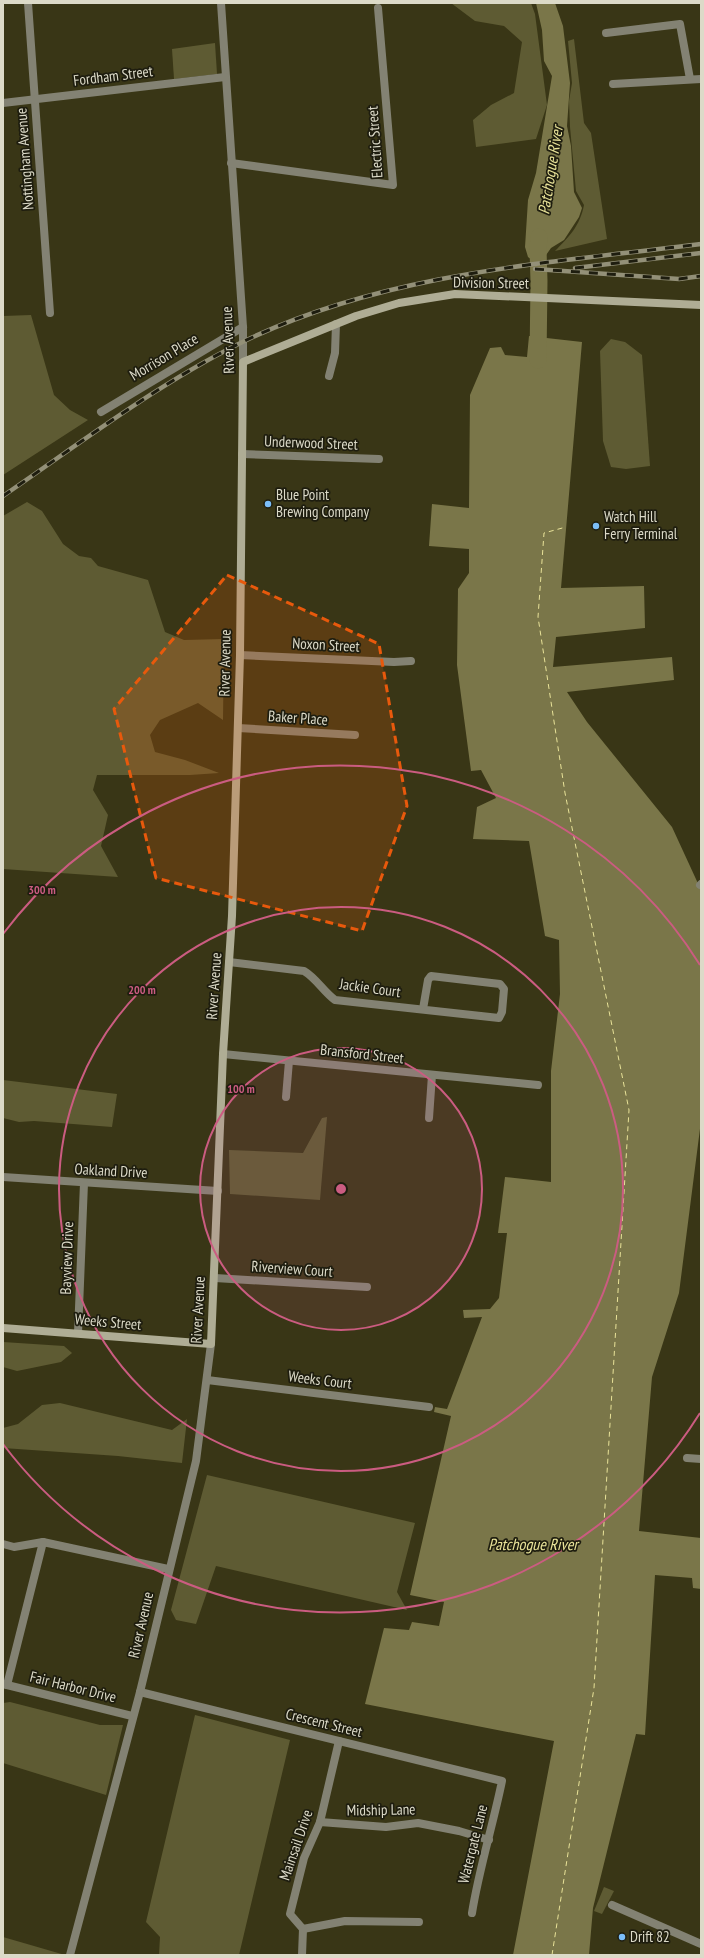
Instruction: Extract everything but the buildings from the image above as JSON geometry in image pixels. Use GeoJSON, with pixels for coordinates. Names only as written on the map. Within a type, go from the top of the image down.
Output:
{"type":"FeatureCollection","features":[{"type":"Feature","properties":{"kind":"main road","name":"Division Street"},"geometry":{"type":"LineString","coordinates":[[243,362],[356,316],[399,303],[455,294],[701,305]]}},
{"type":"Feature","properties":{"kind":"main road","name":"River Avenue"},"geometry":{"type":"LineString","coordinates":[[211,1344],[215,1278],[223,1054],[229,962],[238,728],[243,362]]}},
{"type":"Feature","properties":{"kind":"main road","name":"Weeks Street"},"geometry":{"type":"LineString","coordinates":[[3,1328],[211,1344]]}},
{"type":"Feature","properties":{"kind":"street","name":"Nottingham Avenue"},"geometry":{"type":"LineString","coordinates":[[28,3],[50,313]]}},
{"type":"Feature","properties":{"kind":"street","name":"River Avenue"},"geometry":{"type":"LineString","coordinates":[[221,3],[243,326],[243,362]]}},
{"type":"Feature","properties":{"kind":"street","name":"Electric Street"},"geometry":{"type":"LineString","coordinates":[[231,163],[393,185],[378,8]]}},
{"type":"Feature","properties":{"kind":"street"},"geometry":{"type":"LineString","coordinates":[[606,33],[680,24],[690,79]]}},
{"type":"Feature","properties":{"kind":"street","name":"Fordham Street"},"geometry":{"type":"LineString","coordinates":[[3,103],[225,77]]}},
{"type":"Feature","properties":{"kind":"street"},"geometry":{"type":"LineString","coordinates":[[613,84],[701,78]]}},
{"type":"Feature","properties":{"kind":"street"},"geometry":{"type":"LineString","coordinates":[[329,376],[335,353],[336,324]]}},
{"type":"Feature","properties":{"kind":"street","name":"Morrison Place"},"geometry":{"type":"LineString","coordinates":[[100,412],[243,326]]}},
{"type":"Feature","properties":{"kind":"street","name":"Underwood Street"},"geometry":{"type":"LineString","coordinates":[[242,454],[379,459]]}},
{"type":"Feature","properties":{"kind":"street","name":"Noxon Street"},"geometry":{"type":"LineString","coordinates":[[240,655],[411,661]]}},
{"type":"Feature","properties":{"kind":"street","name":"Baker Place"},"geometry":{"type":"LineString","coordinates":[[238,728],[355,735]]}},
{"type":"Feature","properties":{"kind":"street","name":"Jackie Court"},"geometry":{"type":"LineString","coordinates":[[229,962],[304,971],[335,1000],[498,1018],[502,1012],[504,989],[500,984],[431,976],[428,980],[423,1009]]}},
{"type":"Feature","properties":{"kind":"street","name":"Bransford Street"},"geometry":{"type":"LineString","coordinates":[[223,1054],[538,1085]]}},
{"type":"Feature","properties":{"kind":"street"},"geometry":{"type":"LineString","coordinates":[[286,1097],[289,1061]]}},
{"type":"Feature","properties":{"kind":"street"},"geometry":{"type":"LineString","coordinates":[[429,1118],[432,1075]]}},
{"type":"Feature","properties":{"kind":"street","name":"Oakland Drive"},"geometry":{"type":"LineString","coordinates":[[3,1177],[218,1191]]}},
{"type":"Feature","properties":{"kind":"street","name":"Bayview Drive"},"geometry":{"type":"LineString","coordinates":[[78,1333],[84,1183]]}},
{"type":"Feature","properties":{"kind":"street","name":"Riverview Court"},"geometry":{"type":"LineString","coordinates":[[215,1278],[367,1287]]}},
{"type":"Feature","properties":{"kind":"street","name":"River Avenue"},"geometry":{"type":"LineString","coordinates":[[70,1955],[132,1716],[140,1692],[168,1569],[196,1461],[211,1344]]}},
{"type":"Feature","properties":{"kind":"street","name":"Weeks Court"},"geometry":{"type":"LineString","coordinates":[[207,1380],[429,1407]]}},
{"type":"Feature","properties":{"kind":"street"},"geometry":{"type":"LineString","coordinates":[[687,1458],[701,1459]]}},
{"type":"Feature","properties":{"kind":"street"},"geometry":{"type":"LineString","coordinates":[[3,1544],[14,1547],[43,1542],[168,1569]]}},
{"type":"Feature","properties":{"kind":"street","name":"Fair Harbor Drive"},"geometry":{"type":"LineString","coordinates":[[43,1542],[5,1684],[132,1716]]}},
{"type":"Feature","properties":{"kind":"street","name":"Crescent Street"},"geometry":{"type":"LineString","coordinates":[[140,1692],[502,1781]]}},
{"type":"Feature","properties":{"kind":"street","name":"Mainsail Drive"},"geometry":{"type":"LineString","coordinates":[[303,1929],[290,1914],[304,1858],[320,1822],[339,1741]]}},
{"type":"Feature","properties":{"kind":"street","name":"Watergate Lane"},"geometry":{"type":"LineString","coordinates":[[472,1913],[476,1886],[489,1840],[502,1781]]}},
{"type":"Feature","properties":{"kind":"street","name":"Midship Lane"},"geometry":{"type":"LineString","coordinates":[[320,1822],[386,1827],[418,1823],[459,1831],[489,1840]]}},
{"type":"Feature","properties":{"kind":"street"},"geometry":{"type":"LineString","coordinates":[[612,1905],[701,1944]]}},
{"type":"Feature","properties":{"kind":"street"},"geometry":{"type":"LineString","coordinates":[[302,1955],[303,1929],[345,1921],[419,1922]]}},
{"type":"Feature","properties":{"kind":"highlighted area"},"geometry":{"type":"Polygon","coordinates":[[[227,575],[379,644],[407,806],[362,931],[156,878],[114,709],[227,575]]]}},
{"type":"Feature","properties":{"kind":"shaded area"},"geometry":{"type":"Polygon","coordinates":[[[451,3],[531,3],[535,14],[547,105],[536,139],[476,147],[473,120],[491,105],[514,93],[522,42],[504,26],[475,21],[451,3]]]}},
{"type":"Feature","properties":{"kind":"shaded area"},"geometry":{"type":"Polygon","coordinates":[[[574,39],[584,123],[591,133],[607,239],[555,251],[577,225],[584,205],[576,191],[570,127],[569,101],[572,83],[568,41],[574,39]]]}},
{"type":"Feature","properties":{"kind":"shaded area"},"geometry":{"type":"Polygon","coordinates":[[[215,43],[217,74],[174,79],[172,49],[215,43]]]}},
{"type":"Feature","properties":{"kind":"shaded area"},"geometry":{"type":"Polygon","coordinates":[[[31,315],[54,395],[70,410],[88,420],[3,475],[3,316],[31,315]]]}},
{"type":"Feature","properties":{"kind":"shaded area"},"geometry":{"type":"Polygon","coordinates":[[[611,339],[625,342],[642,355],[650,466],[626,469],[611,467],[603,441],[600,351],[611,339]]]}},
{"type":"Feature","properties":{"kind":"shaded area"},"geometry":{"type":"Polygon","coordinates":[[[27,502],[42,511],[63,544],[79,556],[91,558],[98,566],[148,580],[165,632],[184,640],[224,639],[223,720],[198,703],[160,720],[150,735],[155,752],[185,760],[219,773],[190,775],[97,775],[93,790],[108,815],[101,846],[118,877],[3,869],[3,516],[27,502]]]}},
{"type":"Feature","properties":{"kind":"shaded area"},"geometry":{"type":"Polygon","coordinates":[[[3,1080],[117,1094],[112,1127],[34,1121],[19,1122],[3,1118],[3,1080]]]}},
{"type":"Feature","properties":{"kind":"shaded area"},"geometry":{"type":"Polygon","coordinates":[[[327,1117],[320,1200],[230,1194],[229,1150],[303,1153],[322,1118],[327,1117]]]}},
{"type":"Feature","properties":{"kind":"shaded area"},"geometry":{"type":"Polygon","coordinates":[[[3,1342],[64,1346],[72,1353],[61,1362],[17,1371],[3,1367],[3,1342]]]}},
{"type":"Feature","properties":{"kind":"shaded area"},"geometry":{"type":"Polygon","coordinates":[[[60,1403],[172,1430],[187,1419],[182,1463],[118,1456],[3,1448],[3,1428],[18,1424],[42,1405],[60,1403]]]}},
{"type":"Feature","properties":{"kind":"shaded area"},"geometry":{"type":"Polygon","coordinates":[[[207,1475],[415,1523],[397,1592],[407,1610],[216,1566],[196,1624],[176,1620],[171,1610],[207,1475]]]}},
{"type":"Feature","properties":{"kind":"shaded area"},"geometry":{"type":"Polygon","coordinates":[[[10,1702],[100,1725],[123,1725],[106,1795],[3,1763],[3,1703],[10,1702]]]}},
{"type":"Feature","properties":{"kind":"shaded area"},"geometry":{"type":"Polygon","coordinates":[[[195,1715],[290,1740],[239,1955],[159,1955],[160,1937],[146,1922],[195,1715]]]}},
{"type":"Feature","properties":{"kind":"shaded area"},"geometry":{"type":"Polygon","coordinates":[[[604,1887],[614,1891],[602,1914],[594,1911],[604,1887]]]}},
{"type":"Feature","properties":{"kind":"shaded area"},"geometry":{"type":"Polygon","coordinates":[[[3,1937],[65,1955],[3,1955],[3,1937]]]}},
{"type":"Feature","properties":{"kind":"water"},"geometry":{"type":"Polygon","coordinates":[[[536,3],[555,3],[563,26],[570,83],[567,126],[571,146],[574,192],[582,208],[579,217],[564,240],[551,248],[544,258],[532,260],[528,257],[525,247],[528,200],[536,173],[552,76],[544,61],[542,30],[536,3]]]}},
{"type":"Feature","properties":{"kind":"water","name":"Patchogue River"},"geometry":{"type":"Polygon","coordinates":[[[529,336],[582,342],[561,588],[644,586],[645,628],[556,637],[553,667],[672,657],[674,680],[567,692],[587,722],[672,827],[701,890],[701,1121],[679,1293],[652,1377],[639,1531],[701,1538],[701,1589],[693,1588],[692,1578],[655,1575],[645,1735],[636,1734],[593,1908],[589,1955],[513,1955],[554,1741],[365,1704],[384,1628],[409,1630],[412,1622],[439,1626],[444,1602],[410,1595],[451,1416],[434,1412],[435,1407],[447,1409],[482,1317],[464,1318],[463,1310],[490,1309],[499,1298],[507,1233],[498,1233],[505,1177],[551,1182],[551,1071],[560,994],[559,940],[545,936],[529,841],[473,839],[477,807],[496,798],[481,770],[471,771],[457,665],[458,589],[469,573],[469,549],[429,546],[432,504],[469,508],[470,395],[490,348],[501,347],[505,355],[527,357],[529,336]]]}},
{"type":"Feature","properties":{"kind":"waterway","name":"Patchogue River"},"geometry":{"type":"LineString","coordinates":[[538,360],[539,237]]}},
{"type":"Feature","properties":{"kind":"ferry route"},"geometry":{"type":"LineString","coordinates":[[552,1955],[594,1688],[629,1110],[565,793],[538,617],[544,533],[566,527]]}},
{"type":"Feature","properties":{"kind":"railway"},"geometry":{"type":"LineString","coordinates":[[3,496],[125,411],[189,371],[253,337],[306,315],[361,298],[417,284],[473,273],[587,257],[701,244]]}},
{"type":"Feature","properties":{"kind":"railway"},"geometry":{"type":"LineString","coordinates":[[575,268],[701,253]]}},
{"type":"Feature","properties":{"kind":"railway"},"geometry":{"type":"LineString","coordinates":[[535,269],[679,279],[701,276]]}},
{"type":"Feature","properties":{"kind":"place","name":"Blue Point Brewing Company"},"geometry":{"type":"Point","coordinates":[268,504]}},
{"type":"Feature","properties":{"kind":"place","name":"Watch Hill Ferry Terminal"},"geometry":{"type":"Point","coordinates":[596,526]}},
{"type":"Feature","properties":{"kind":"place","name":"Drift 82"},"geometry":{"type":"Point","coordinates":[622,1937]}}]}
